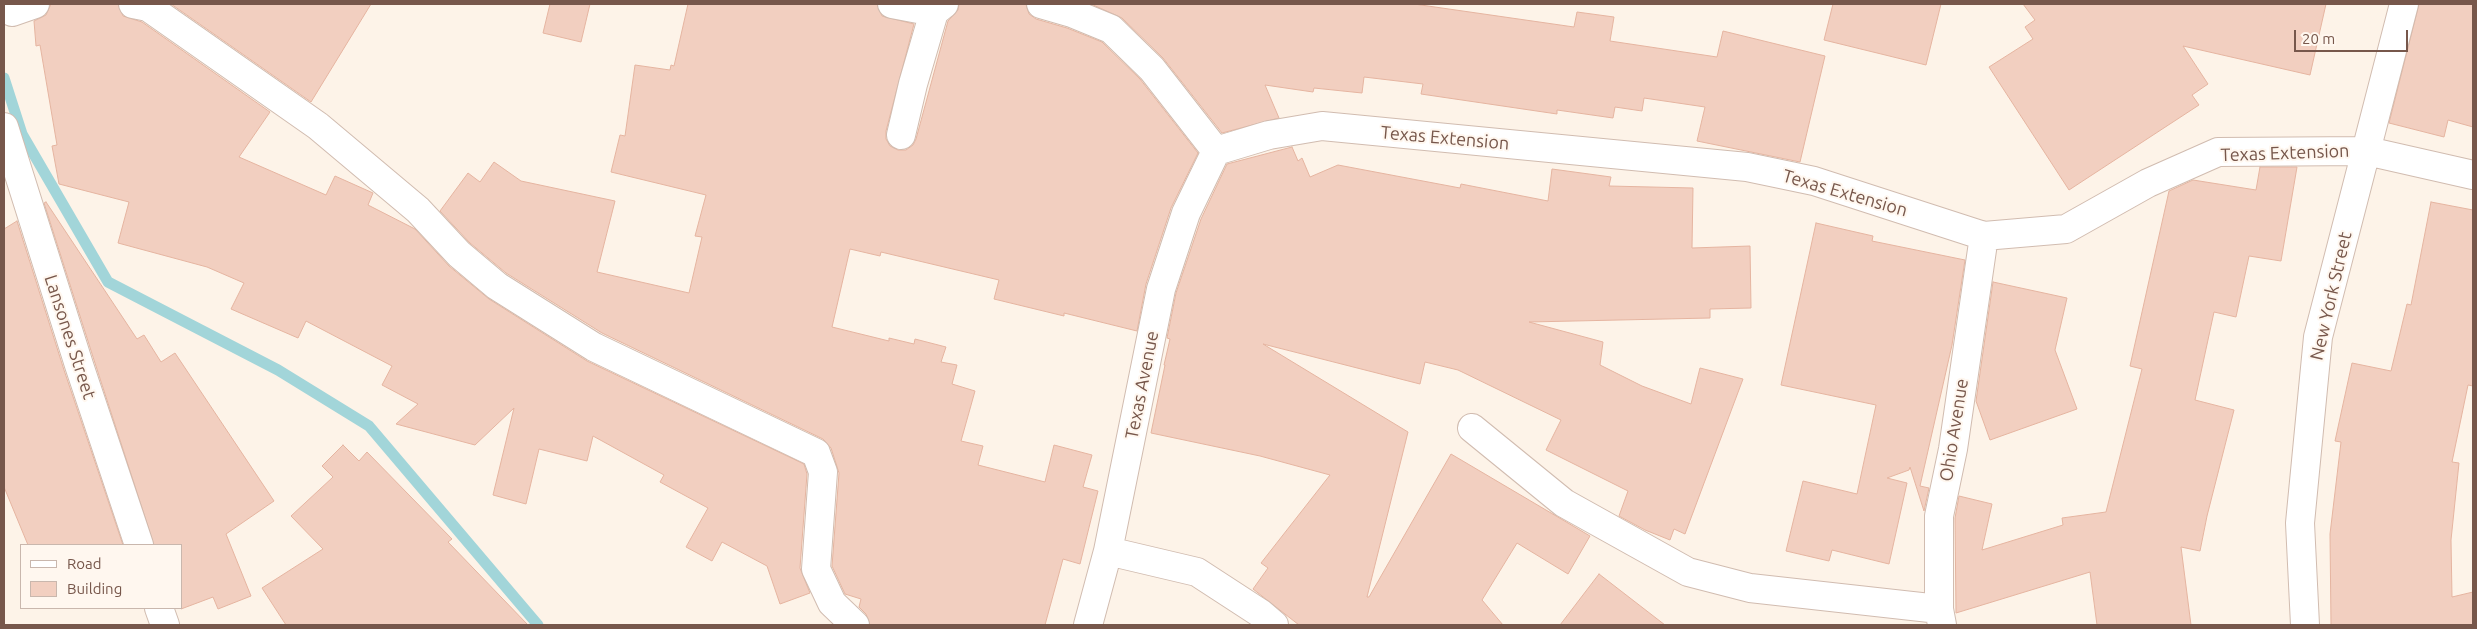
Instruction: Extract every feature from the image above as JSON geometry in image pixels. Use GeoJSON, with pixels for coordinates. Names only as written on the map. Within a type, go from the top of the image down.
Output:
{"type":"FeatureCollection","features":[{"type":"Feature","properties":{"kind":"street"},"geometry":{"type":"LineString","coordinates":[[133,4],[148,7],[318,126],[418,210],[459,254],[497,286],[594,347],[816,453],[823,472],[816,569],[832,603],[856,625]]}},
{"type":"Feature","properties":{"kind":"street"},"geometry":{"type":"LineString","coordinates":[[892,4],[939,8],[913,84],[901,134]]}},
{"type":"Feature","properties":{"kind":"street"},"geometry":{"type":"LineString","coordinates":[[1040,4],[1072,13],[1111,30],[1152,69],[1216,151]]}},
{"type":"Feature","properties":{"kind":"street","name":"New York Street"},"geometry":{"type":"LineString","coordinates":[[2306,625],[2300,523],[2318,337],[2404,4]]}},
{"type":"Feature","properties":{"kind":"street","name":"Texas Extension"},"geometry":{"type":"LineString","coordinates":[[1216,151],[1269,135],[1322,126],[1747,167],[1814,181],[1984,236],[2066,229],[2148,183],[2218,152],[2367,151],[2473,176]]}},
{"type":"Feature","properties":{"kind":"street","name":"Lansones Street"},"geometry":{"type":"LineString","coordinates":[[4,127],[76,356],[139,544]]}},
{"type":"Feature","properties":{"kind":"street","name":"Texas Avenue"},"geometry":{"type":"LineString","coordinates":[[1088,625],[1108,551],[1161,289],[1186,213],[1216,151]]}},
{"type":"Feature","properties":{"kind":"street","name":"Ohio Avenue"},"geometry":{"type":"LineString","coordinates":[[1941,617],[1939,516],[1953,449],[1984,236]]}},
{"type":"Feature","properties":{"kind":"street"},"geometry":{"type":"LineString","coordinates":[[1472,428],[1564,503],[1688,572],[1750,588],[1941,617]]}},
{"type":"Feature","properties":{"kind":"street"},"geometry":{"type":"LineString","coordinates":[[1108,551],[1197,572],[1260,613],[1274,625]]}},
{"type":"Feature","properties":{"kind":"street"},"geometry":{"type":"LineString","coordinates":[[160,609],[165,625]]}},
{"type":"Feature","properties":{"kind":"building"},"geometry":{"type":"Polygon","coordinates":[[[51,4],[118,4],[123,16],[142,22],[270,112],[239,157],[326,195],[335,176],[373,193],[368,205],[415,229],[449,266],[489,299],[587,361],[804,464],[807,474],[800,568],[810,593],[780,604],[767,566],[722,542],[712,561],[686,547],[708,508],[660,482],[664,475],[593,436],[587,461],[539,449],[526,504],[493,495],[514,408],[475,445],[396,424],[418,404],[382,385],[392,366],[306,321],[298,338],[231,309],[244,283],[207,267],[118,243],[129,202],[59,184],[52,146],[57,145],[40,45],[36,46],[34,21],[46,15],[51,4]]]}},
{"type":"Feature","properties":{"kind":"building"},"geometry":{"type":"Polygon","coordinates":[[[171,4],[371,4],[311,102],[171,4]]]}},
{"type":"Feature","properties":{"kind":"building"},"geometry":{"type":"Polygon","coordinates":[[[550,4],[590,4],[581,42],[543,33],[550,4]]]}},
{"type":"Feature","properties":{"kind":"building"},"geometry":{"type":"Polygon","coordinates":[[[688,4],[877,4],[882,16],[914,24],[886,131],[886,139],[890,146],[898,150],[906,150],[913,145],[916,139],[948,21],[958,10],[959,4],[1026,4],[1029,14],[1036,19],[1067,28],[1102,42],[1140,79],[1198,153],[1171,208],[1146,284],[1137,331],[1064,313],[1064,316],[994,299],[999,280],[881,252],[880,256],[850,249],[832,327],[889,341],[889,338],[914,344],[915,339],[946,347],[941,362],[957,365],[952,384],[975,391],[961,441],[983,446],[978,465],[1045,482],[1054,445],[1092,455],[1083,487],[1098,491],[1080,564],[1063,559],[1045,625],[870,625],[866,614],[859,607],[861,599],[845,594],[832,566],[839,473],[831,448],[823,439],[602,333],[506,273],[470,243],[440,211],[468,173],[480,182],[494,162],[521,181],[615,201],[597,272],[689,293],[702,237],[695,236],[706,195],[611,172],[620,135],[625,136],[635,65],[670,70],[671,65],[674,66],[688,4]]]}},
{"type":"Feature","properties":{"kind":"building"},"geometry":{"type":"Polygon","coordinates":[[[1091,4],[1414,4],[1574,27],[1577,12],[1614,17],[1610,41],[1717,57],[1723,31],[1825,56],[1800,162],[1697,141],[1705,107],[1644,98],[1642,111],[1615,107],[1613,118],[1557,110],[1557,114],[1421,94],[1423,84],[1364,77],[1362,93],[1314,88],[1313,92],[1265,85],[1279,118],[1222,133],[1163,58],[1122,18],[1091,4]]]}},
{"type":"Feature","properties":{"kind":"building"},"geometry":{"type":"Polygon","coordinates":[[[1833,4],[1941,4],[1926,65],[1824,40],[1833,4]]]}},
{"type":"Feature","properties":{"kind":"building"},"geometry":{"type":"Polygon","coordinates":[[[2023,4],[2326,4],[2310,75],[2183,46],[2208,84],[2192,95],[2199,105],[2069,190],[1989,67],[2033,39],[2025,27],[2035,20],[2023,4]]]}},
{"type":"Feature","properties":{"kind":"building"},"geometry":{"type":"Polygon","coordinates":[[[2419,4],[2473,4],[2473,127],[2448,120],[2444,137],[2389,123],[2419,4]]]}},
{"type":"Feature","properties":{"kind":"building"},"geometry":{"type":"Polygon","coordinates":[[[1292,147],[1298,161],[1302,158],[1310,177],[1338,165],[1460,188],[1461,184],[1548,201],[1552,169],[1611,177],[1609,186],[1693,188],[1692,248],[1750,246],[1751,308],[1710,309],[1710,318],[1529,322],[1603,342],[1600,365],[1642,386],[1691,404],[1700,368],[1743,379],[1685,534],[1674,529],[1670,540],[1645,530],[1619,516],[1628,491],[1546,450],[1561,420],[1458,370],[1425,362],[1420,384],[1263,344],[1408,432],[1367,597],[1369,597],[1451,454],[1590,536],[1568,574],[1517,543],[1482,600],[1503,625],[1299,625],[1253,589],[1268,568],[1261,563],[1330,475],[1260,456],[1151,433],[1170,339],[1167,338],[1176,293],[1201,219],[1227,164],[1292,147]]]}},
{"type":"Feature","properties":{"kind":"building"},"geometry":{"type":"Polygon","coordinates":[[[2260,167],[2297,167],[2281,261],[2249,256],[2236,317],[2214,312],[2195,400],[2234,410],[2200,551],[2181,547],[2191,625],[2097,625],[2090,572],[1956,613],[1955,518],[1959,496],[1992,504],[1982,550],[2063,525],[2062,518],[2106,512],[2142,369],[2130,366],[2169,191],[2193,180],[2256,190],[2260,167]]]}},
{"type":"Feature","properties":{"kind":"building"},"geometry":{"type":"Polygon","coordinates":[[[46,202],[137,339],[144,335],[161,362],[175,353],[274,501],[226,534],[251,596],[218,609],[213,597],[182,609],[182,544],[154,544],[44,203],[46,202]]]}},
{"type":"Feature","properties":{"kind":"building"},"geometry":{"type":"Polygon","coordinates":[[[2431,202],[2473,210],[2473,386],[2468,385],[2452,462],[2459,463],[2451,540],[2452,597],[2473,592],[2473,625],[2331,625],[2330,534],[2341,442],[2335,441],[2352,363],[2391,371],[2407,304],[2411,305],[2431,202]]]}},
{"type":"Feature","properties":{"kind":"building"},"geometry":{"type":"Polygon","coordinates":[[[17,221],[64,370],[123,544],[28,544],[4,487],[4,229],[17,221]]]}},
{"type":"Feature","properties":{"kind":"building"},"geometry":{"type":"Polygon","coordinates":[[[1816,223],[1873,236],[1872,241],[1965,260],[1952,345],[1920,486],[1929,488],[1924,511],[1910,467],[1909,470],[1887,478],[1907,483],[1889,564],[1832,550],[1829,561],[1786,551],[1803,481],[1857,494],[1876,405],[1781,385],[1816,223]]]}},
{"type":"Feature","properties":{"kind":"building"},"geometry":{"type":"Polygon","coordinates":[[[1993,282],[2067,298],[2055,350],[2077,409],[1990,440],[1976,401],[1993,282]]]}},
{"type":"Feature","properties":{"kind":"building"},"geometry":{"type":"Polygon","coordinates":[[[343,445],[359,461],[367,452],[452,539],[448,542],[528,625],[286,625],[262,588],[323,549],[291,516],[333,477],[322,466],[343,445]]]}},
{"type":"Feature","properties":{"kind":"building"},"geometry":{"type":"Polygon","coordinates":[[[1599,574],[1665,625],[1560,625],[1599,574]]]}},
{"type":"Feature","properties":{"kind":"waterway"},"geometry":{"type":"LineString","coordinates":[[4,78],[22,134],[108,282],[278,370],[369,426],[538,625]]}}]}
